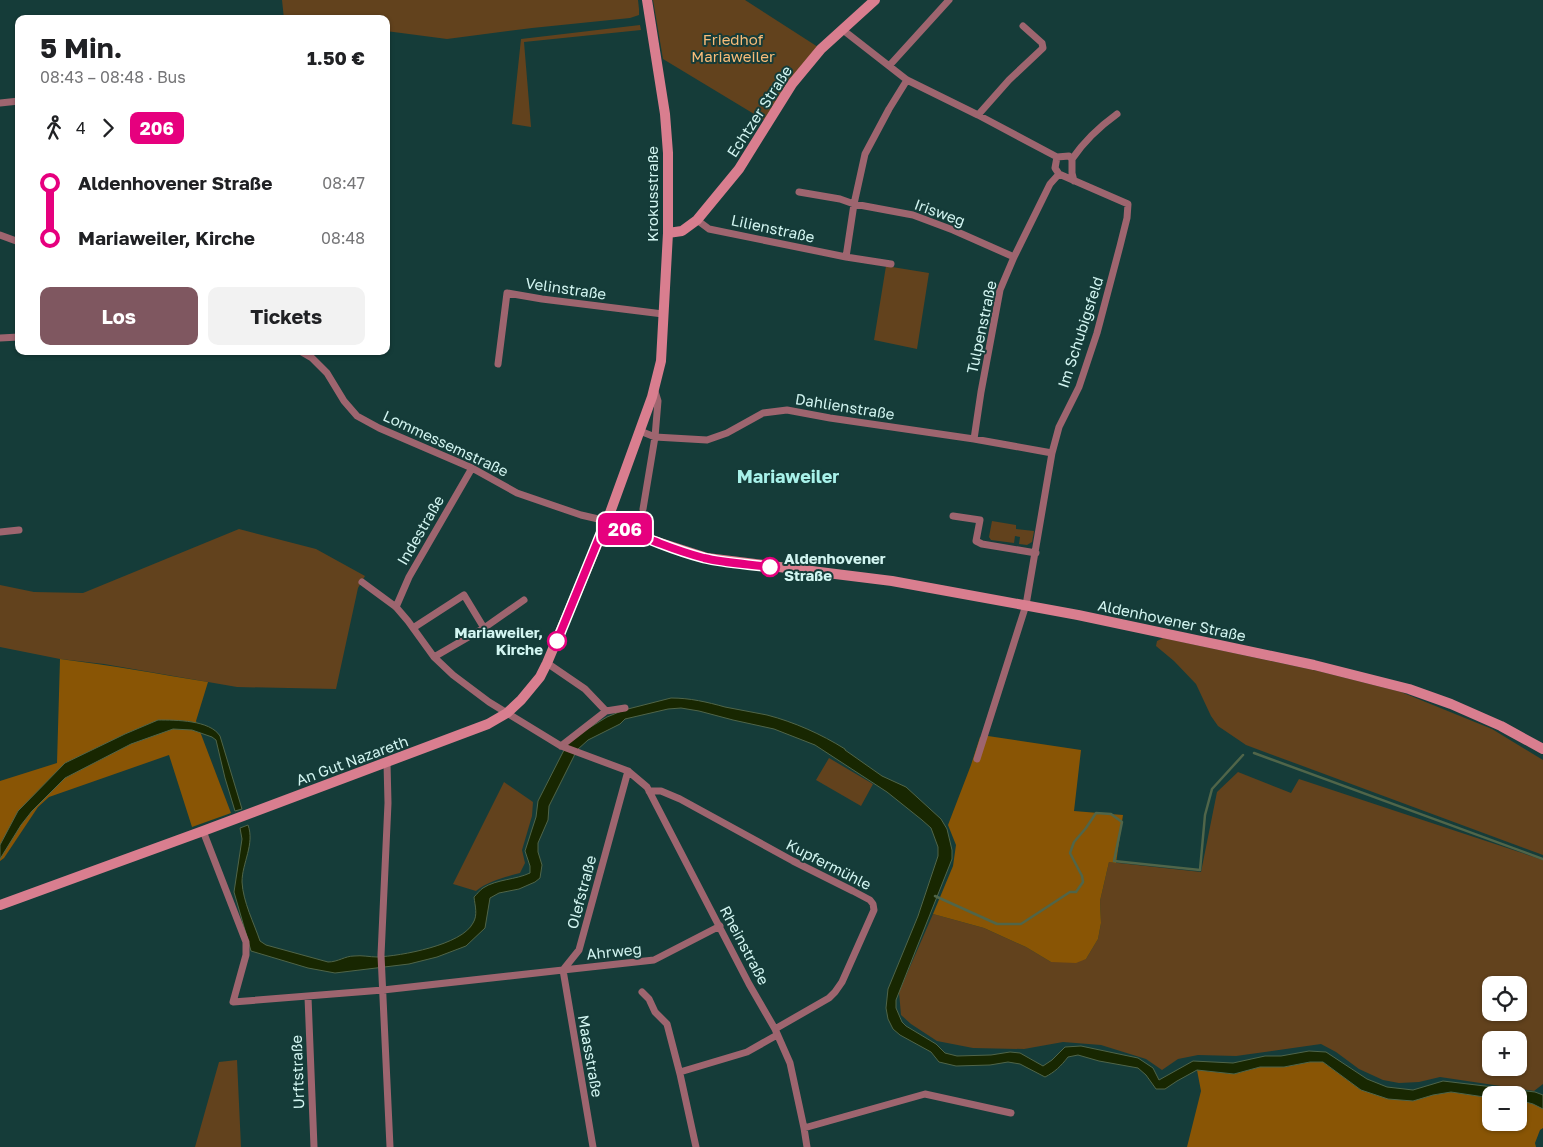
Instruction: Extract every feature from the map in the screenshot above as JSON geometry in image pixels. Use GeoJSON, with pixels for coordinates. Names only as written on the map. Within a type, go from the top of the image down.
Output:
{"type":"FeatureCollection","features":[{"type":"Feature","properties":{"kind":"main road","name":"Krokusstraße"},"geometry":{"type":"LineString","coordinates":[[606,521],[640,431],[660,362],[668,233],[667,143],[647,0]]}},
{"type":"Feature","properties":{"kind":"main road","name":"Echtzer Straße"},"geometry":{"type":"LineString","coordinates":[[668,233],[682,231],[697,220],[739,169],[792,84],[822,49],[875,0]]}},
{"type":"Feature","properties":{"kind":"main road","name":"Aldenhovener Straße"},"geometry":{"type":"LineString","coordinates":[[606,521],[651,540],[707,558],[892,582],[1026,605],[1314,665],[1409,689],[1451,704],[1502,726],[1543,749]]}},
{"type":"Feature","properties":{"kind":"main road","name":"An Gut Nazareth"},"geometry":{"type":"LineString","coordinates":[[0,905],[387,763],[488,724],[507,713],[529,692],[540,677],[606,521]]}},
{"type":"Feature","properties":{"kind":"street"},"geometry":{"type":"LineString","coordinates":[[889,66],[949,0]]}},
{"type":"Feature","properties":{"kind":"street"},"geometry":{"type":"LineString","coordinates":[[978,116],[1009,80],[1044,48],[1042,43],[1023,26]]}},
{"type":"Feature","properties":{"kind":"street"},"geometry":{"type":"LineString","coordinates":[[843,30],[907,80],[1057,157],[1069,156],[1072,158]]}},
{"type":"Feature","properties":{"kind":"street"},"geometry":{"type":"LineString","coordinates":[[846,258],[854,204],[865,154],[907,80]]}},
{"type":"Feature","properties":{"kind":"street"},"geometry":{"type":"LineString","coordinates":[[0,103],[15,101]]}},
{"type":"Feature","properties":{"kind":"street"},"geometry":{"type":"LineString","coordinates":[[1074,182],[1072,158],[1083,143],[1100,126],[1118,114]]}},
{"type":"Feature","properties":{"kind":"street"},"geometry":{"type":"LineString","coordinates":[[1057,157],[1055,168],[1059,174],[1074,182]]}},
{"type":"Feature","properties":{"kind":"street","name":"Tulpenstraße"},"geometry":{"type":"LineString","coordinates":[[974,439],[1000,290],[1050,184],[1059,174]]}},
{"type":"Feature","properties":{"kind":"street","name":"Im Schubigsfeld"},"geometry":{"type":"LineString","coordinates":[[977,759],[1026,605],[1052,453],[1062,418],[1078,387],[1092,349],[1126,218],[1128,204],[1074,182]]}},
{"type":"Feature","properties":{"kind":"street"},"geometry":{"type":"LineString","coordinates":[[799,192],[840,199],[854,204]]}},
{"type":"Feature","properties":{"kind":"street","name":"Irisweg"},"geometry":{"type":"LineString","coordinates":[[854,204],[913,215],[953,230],[1014,258]]}},
{"type":"Feature","properties":{"kind":"street","name":"Lilienstraße"},"geometry":{"type":"LineString","coordinates":[[697,220],[709,229],[846,258],[890,264]]}},
{"type":"Feature","properties":{"kind":"street"},"geometry":{"type":"LineString","coordinates":[[0,235],[15,241]]}},
{"type":"Feature","properties":{"kind":"street","name":"Velinstraße"},"geometry":{"type":"LineString","coordinates":[[498,364],[507,293],[663,314]]}},
{"type":"Feature","properties":{"kind":"street"},"geometry":{"type":"LineString","coordinates":[[0,338],[15,338]]}},
{"type":"Feature","properties":{"kind":"street","name":"Lommessemstraße"},"geometry":{"type":"LineString","coordinates":[[313,355],[328,373],[344,400],[357,416],[379,428],[472,468],[517,493],[581,515],[606,521]]}},
{"type":"Feature","properties":{"kind":"street","name":"Krokusstraße"},"geometry":{"type":"LineString","coordinates":[[643,509],[655,436],[658,402],[654,388]]}},
{"type":"Feature","properties":{"kind":"street","name":"Dahlienstraße"},"geometry":{"type":"LineString","coordinates":[[640,431],[655,436],[707,440],[727,433],[763,413],[787,410],[1052,453]]}},
{"type":"Feature","properties":{"kind":"street","name":"Indestraße"},"geometry":{"type":"LineString","coordinates":[[396,606],[408,577],[472,468]]}},
{"type":"Feature","properties":{"kind":"street"},"geometry":{"type":"LineString","coordinates":[[953,516],[980,520],[976,541],[982,544],[1036,553]]}},
{"type":"Feature","properties":{"kind":"street"},"geometry":{"type":"LineString","coordinates":[[0,532],[19,530]]}},
{"type":"Feature","properties":{"kind":"street"},"geometry":{"type":"LineString","coordinates":[[362,582],[396,606],[434,657],[453,675],[489,702],[563,747],[628,771]]}},
{"type":"Feature","properties":{"kind":"street"},"geometry":{"type":"LineString","coordinates":[[414,628],[464,595],[484,628]]}},
{"type":"Feature","properties":{"kind":"street"},"geometry":{"type":"LineString","coordinates":[[434,657],[484,628],[524,600]]}},
{"type":"Feature","properties":{"kind":"street"},"geometry":{"type":"LineString","coordinates":[[547,663],[585,689],[606,711]]}},
{"type":"Feature","properties":{"kind":"street"},"geometry":{"type":"LineString","coordinates":[[563,747],[606,711],[625,708]]}},
{"type":"Feature","properties":{"kind":"street"},"geometry":{"type":"LineString","coordinates":[[387,763],[388,803],[381,969],[390,1147]]}},
{"type":"Feature","properties":{"kind":"street","name":"Rheinstraße"},"geometry":{"type":"LineString","coordinates":[[628,771],[640,780],[649,791],[749,984],[776,1032],[790,1063],[807,1147]]}},
{"type":"Feature","properties":{"kind":"street","name":"Olefstraße"},"geometry":{"type":"LineString","coordinates":[[563,970],[579,950],[628,771]]}},
{"type":"Feature","properties":{"kind":"street","name":"Kupfermühle"},"geometry":{"type":"LineString","coordinates":[[649,791],[662,791],[680,799],[793,861],[870,900],[874,904],[874,910],[836,992],[776,1032]]}},
{"type":"Feature","properties":{"kind":"street"},"geometry":{"type":"LineString","coordinates":[[203,831],[246,942],[246,955],[233,1002],[383,990],[563,970]]}},
{"type":"Feature","properties":{"kind":"street","name":"Ahrweg"},"geometry":{"type":"LineString","coordinates":[[563,970],[654,960],[720,926]]}},
{"type":"Feature","properties":{"kind":"street","name":"Maasstraße"},"geometry":{"type":"LineString","coordinates":[[563,970],[593,1147]]}},
{"type":"Feature","properties":{"kind":"street"},"geometry":{"type":"LineString","coordinates":[[642,992],[655,1012],[667,1024],[680,1072],[696,1147]]}},
{"type":"Feature","properties":{"kind":"street","name":"Urftstraße"},"geometry":{"type":"LineString","coordinates":[[308,997],[314,1147]]}},
{"type":"Feature","properties":{"kind":"street"},"geometry":{"type":"LineString","coordinates":[[680,1072],[747,1052],[776,1032]]}},
{"type":"Feature","properties":{"kind":"street"},"geometry":{"type":"LineString","coordinates":[[804,1128],[925,1094],[1011,1112]]}},
{"type":"Feature","properties":{"kind":"green space"},"geometry":{"type":"Polygon","coordinates":[[[282,0],[638,0],[639,9],[639,15],[630,18],[447,39],[390,32],[390,15],[284,15],[282,0]]]}},
{"type":"Feature","properties":{"kind":"green space","name":"Friedhof Mariaweiler"},"geometry":{"type":"Polygon","coordinates":[[[653,0],[745,0],[818,47],[764,120],[663,59],[653,0]]]}},
{"type":"Feature","properties":{"kind":"green space"},"geometry":{"type":"Polygon","coordinates":[[[640,25],[641,30],[524,42],[531,127],[512,124],[521,39],[640,25]]]}},
{"type":"Feature","properties":{"kind":"green space"},"geometry":{"type":"Polygon","coordinates":[[[886,266],[929,273],[917,349],[874,340],[886,266]]]}},
{"type":"Feature","properties":{"kind":"green space"},"geometry":{"type":"Polygon","coordinates":[[[992,521],[1016,525],[1016,529],[1034,531],[1032,542],[1027,545],[1019,544],[1020,537],[1015,536],[1014,543],[991,540],[989,537],[992,521]]]}},
{"type":"Feature","properties":{"kind":"green space"},"geometry":{"type":"Polygon","coordinates":[[[239,529],[316,549],[365,576],[358,588],[336,689],[237,687],[104,664],[60,659],[0,647],[0,585],[34,592],[83,593],[239,529]]]}},
{"type":"Feature","properties":{"kind":"green space"},"geometry":{"type":"Polygon","coordinates":[[[1163,638],[1318,671],[1401,692],[1492,729],[1543,760],[1543,855],[1246,745],[1218,726],[1211,716],[1196,684],[1174,661],[1156,646],[1157,641],[1163,638]]]}},
{"type":"Feature","properties":{"kind":"green space"},"geometry":{"type":"Polygon","coordinates":[[[829,758],[873,784],[861,806],[816,780],[829,758]]]}},
{"type":"Feature","properties":{"kind":"green space"},"geometry":{"type":"Polygon","coordinates":[[[1238,772],[1291,793],[1299,779],[1543,860],[1543,1084],[1534,1091],[1527,1090],[1527,1086],[1500,1086],[1440,1077],[1419,1082],[1399,1083],[1383,1080],[1359,1069],[1336,1052],[1321,1044],[1236,1056],[1198,1055],[1178,1059],[1162,1070],[1146,1059],[1101,1045],[1063,1042],[1024,1049],[973,1048],[937,1041],[901,1015],[899,992],[933,914],[984,928],[1026,947],[1051,962],[1086,959],[1098,939],[1101,923],[1100,901],[1109,862],[1201,872],[1217,792],[1238,772]]]}},
{"type":"Feature","properties":{"kind":"green space"},"geometry":{"type":"Polygon","coordinates":[[[504,782],[533,802],[532,816],[522,850],[525,863],[520,873],[491,882],[476,891],[453,884],[504,782]]]}},
{"type":"Feature","properties":{"kind":"green space"},"geometry":{"type":"Polygon","coordinates":[[[237,1060],[241,1147],[195,1147],[219,1062],[237,1060]]]}},
{"type":"Feature","properties":{"kind":"shaded area"},"geometry":{"type":"Polygon","coordinates":[[[60,659],[208,682],[196,721],[231,813],[192,827],[169,755],[49,797],[38,807],[4,858],[0,861],[0,781],[57,763],[60,659]]]}},
{"type":"Feature","properties":{"kind":"shaded area"},"geometry":{"type":"Polygon","coordinates":[[[671,698],[698,701],[787,721],[826,738],[845,749],[882,776],[906,787],[941,819],[947,829],[952,859],[896,1000],[896,1008],[902,1022],[906,1026],[936,1044],[945,1053],[957,1056],[1020,1053],[1043,1066],[1065,1047],[1081,1046],[1138,1058],[1153,1068],[1159,1080],[1193,1061],[1233,1063],[1265,1056],[1281,1056],[1309,1051],[1326,1052],[1367,1079],[1387,1087],[1413,1090],[1443,1081],[1485,1086],[1482,1086],[1482,1097],[1451,1092],[1413,1101],[1388,1099],[1361,1090],[1323,1062],[1310,1062],[1284,1067],[1260,1067],[1234,1074],[1197,1070],[1165,1089],[1156,1089],[1146,1075],[1138,1068],[1078,1055],[1068,1057],[1058,1068],[1045,1077],[1020,1064],[1008,1062],[990,1065],[956,1066],[939,1062],[931,1052],[900,1035],[893,1029],[888,1019],[886,1008],[888,989],[918,916],[938,856],[938,847],[931,828],[887,792],[815,745],[774,729],[681,708],[668,709],[625,719],[620,724],[588,740],[577,750],[549,806],[548,820],[538,843],[538,852],[542,865],[540,878],[519,889],[499,893],[490,898],[485,928],[466,946],[437,957],[409,964],[335,973],[308,968],[251,951],[234,892],[242,839],[240,828],[248,825],[250,832],[242,882],[244,897],[260,941],[266,945],[328,962],[351,956],[388,956],[430,948],[467,931],[475,917],[474,897],[482,889],[494,883],[530,873],[530,866],[525,851],[536,817],[538,801],[563,752],[571,739],[607,717],[624,710],[671,698]]]}},
{"type":"Feature","properties":{"kind":"shaded area"},"geometry":{"type":"Polygon","coordinates":[[[158,720],[201,724],[209,727],[220,736],[242,809],[235,811],[216,740],[192,730],[173,729],[131,744],[65,778],[32,811],[0,859],[0,845],[18,811],[65,763],[158,720]]]}},
{"type":"Feature","properties":{"kind":"shaded area"},"geometry":{"type":"Polygon","coordinates":[[[988,736],[1081,750],[1074,811],[1123,815],[1116,863],[1109,862],[1100,901],[1101,923],[1098,939],[1086,959],[1076,963],[1051,962],[1026,947],[984,928],[933,914],[953,866],[956,845],[948,825],[980,737],[988,736]]]}},
{"type":"Feature","properties":{"kind":"shaded area"},"geometry":{"type":"Polygon","coordinates":[[[1310,1062],[1323,1062],[1361,1090],[1433,1095],[1451,1092],[1482,1097],[1482,1131],[1527,1131],[1527,1102],[1543,1107],[1543,1128],[1540,1130],[1535,1143],[1536,1147],[1187,1147],[1201,1091],[1197,1070],[1234,1074],[1260,1067],[1284,1067],[1310,1062]]]}},
{"type":"Feature","properties":{"kind":"shaded area"},"geometry":{"type":"Polygon","coordinates":[[[1527,1091],[1543,1095],[1543,1109],[1527,1102],[1527,1091]]]}},
{"type":"Feature","properties":{"kind":"waterway"},"geometry":{"type":"LineString","coordinates":[[1254,753],[1543,859]]}},
{"type":"Feature","properties":{"kind":"waterway"},"geometry":{"type":"LineString","coordinates":[[935,896],[997,924],[1021,924],[1070,892],[1076,892],[1083,882],[1082,876],[1070,853],[1074,842],[1096,813],[1111,814],[1122,822],[1114,861],[1200,870],[1205,815],[1212,789],[1243,755]]}},
{"type":"Feature","properties":{"kind":"bus line","name":"206"},"geometry":{"type":"LineString","coordinates":[[557,641],[606,521],[687,553],[707,558],[770,567]]}},
{"type":"Feature","properties":{"kind":"place","name":"Aldenhovener Straße"},"geometry":{"type":"Point","coordinates":[770,567]}},
{"type":"Feature","properties":{"kind":"place","name":"Mariaweiler, Kirche"},"geometry":{"type":"Point","coordinates":[557,641]}},
{"type":"Feature","properties":{"kind":"district","name":"Mariaweiler"},"geometry":{"type":"Point","coordinates":[788,476]}}]}
